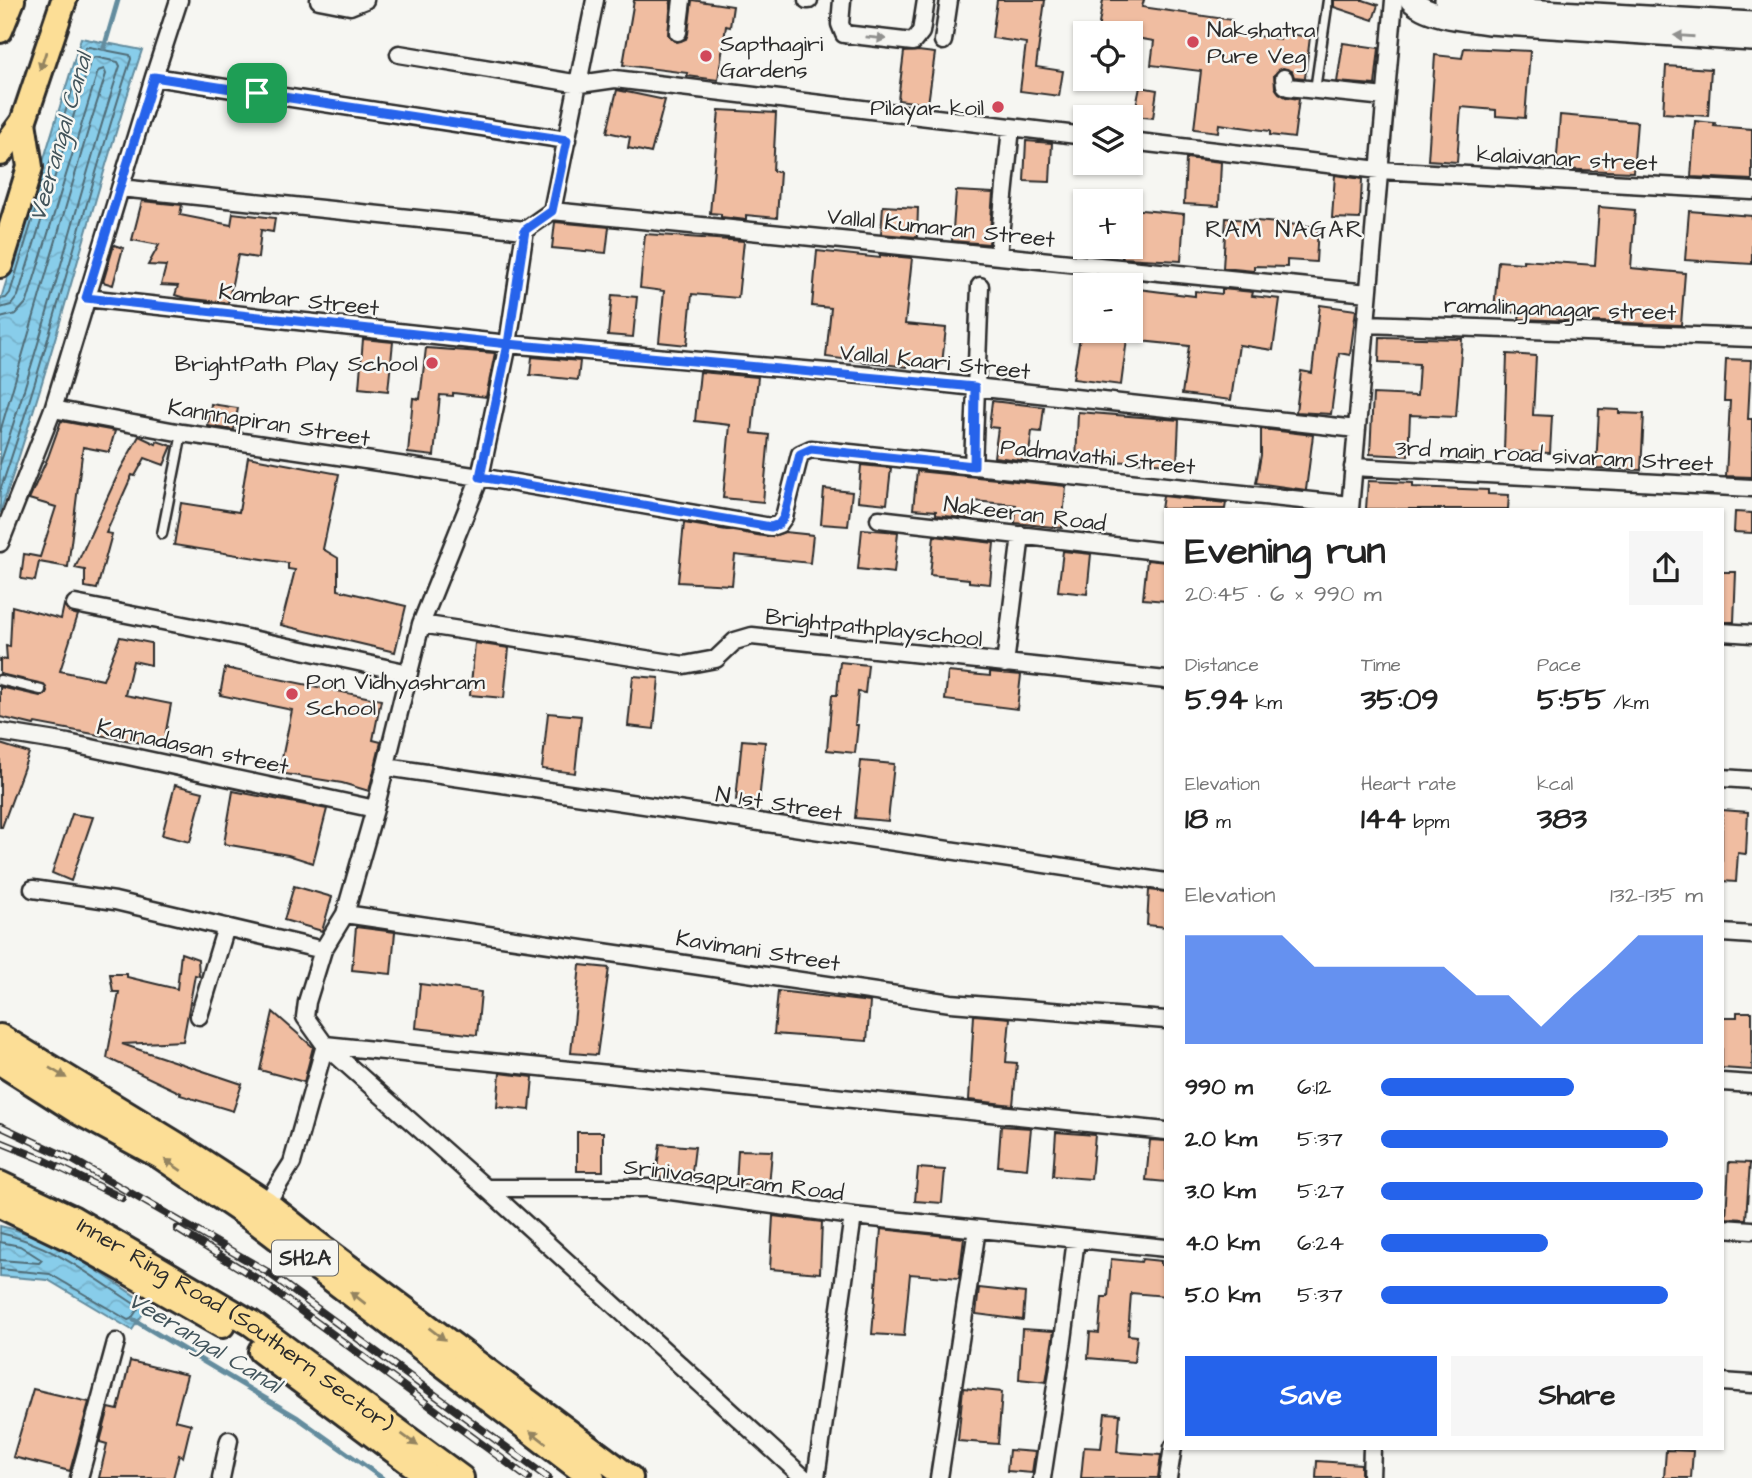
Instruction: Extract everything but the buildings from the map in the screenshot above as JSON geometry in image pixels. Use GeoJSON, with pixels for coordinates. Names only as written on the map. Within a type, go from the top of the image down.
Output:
{"type":"FeatureCollection","features":[{"type":"Feature","properties":{"kind":"main road"},"geometry":{"type":"LineString","coordinates":[[0,30],[12,0]]}},
{"type":"Feature","properties":{"kind":"main road"},"geometry":{"type":"LineString","coordinates":[[0,153],[23,122],[64,0]]}},
{"type":"Feature","properties":{"kind":"main road"},"geometry":{"type":"LineString","coordinates":[[1411,0],[1431,12],[1489,23],[1752,40]]}},
{"type":"Feature","properties":{"kind":"main road"},"geometry":{"type":"LineString","coordinates":[[1446,0],[1487,8],[1752,23]]}},
{"type":"Feature","properties":{"kind":"main road"},"geometry":{"type":"LineString","coordinates":[[0,265],[30,167],[23,122]]}},
{"type":"Feature","properties":{"kind":"main road","name":"SH2A"},"geometry":{"type":"LineString","coordinates":[[0,1037],[177,1145],[267,1204],[630,1478]]}},
{"type":"Feature","properties":{"kind":"main road","name":"SH2A"},"geometry":{"type":"LineString","coordinates":[[0,1062],[77,1111],[162,1157],[267,1204],[592,1478]]}},
{"type":"Feature","properties":{"kind":"main road","name":"Inner Ring Road (Southern Sector)"},"geometry":{"type":"LineString","coordinates":[[0,1184],[50,1218],[73,1240],[239,1335],[431,1478]]}},
{"type":"Feature","properties":{"kind":"main road","name":"Inner Ring Road (Southern Sector)"},"geometry":{"type":"LineString","coordinates":[[0,1205],[50,1218],[72,1218],[251,1323],[461,1478]]}},
{"type":"Feature","properties":{"kind":"street"},"geometry":{"type":"LineString","coordinates":[[0,543],[53,409],[179,0]]}},
{"type":"Feature","properties":{"kind":"street"},"geometry":{"type":"LineString","coordinates":[[319,0],[351,6],[365,0]]}},
{"type":"Feature","properties":{"kind":"street"},"geometry":{"type":"LineString","coordinates":[[120,188],[525,230],[552,211],[595,0]]}},
{"type":"Feature","properties":{"kind":"street"},"geometry":{"type":"LineString","coordinates":[[678,32],[682,0]]}},
{"type":"Feature","properties":{"kind":"street"},"geometry":{"type":"LineString","coordinates":[[842,0],[840,24],[844,34],[913,42],[921,32],[926,0]]}},
{"type":"Feature","properties":{"kind":"street"},"geometry":{"type":"LineString","coordinates":[[936,0],[937,38],[949,0]]}},
{"type":"Feature","properties":{"kind":"street"},"geometry":{"type":"LineString","coordinates":[[1350,507],[1394,0]]}},
{"type":"Feature","properties":{"kind":"street"},"geometry":{"type":"LineString","coordinates":[[399,54],[580,84],[615,79],[1073,135]]}},
{"type":"Feature","properties":{"kind":"street"},"geometry":{"type":"LineString","coordinates":[[154,77],[567,140]]}},
{"type":"Feature","properties":{"kind":"street"},"geometry":{"type":"LineString","coordinates":[[1284,78],[1288,88],[1385,97]]}},
{"type":"Feature","properties":{"kind":"street"},"geometry":{"type":"LineString","coordinates":[[998,255],[1011,128]]}},
{"type":"Feature","properties":{"kind":"street","name":"kalaivanar street"},"geometry":{"type":"LineString","coordinates":[[1143,143],[1379,170],[1752,191]]}},
{"type":"Feature","properties":{"kind":"street","name":"Vallal Kumaran Street"},"geometry":{"type":"LineString","coordinates":[[552,211],[1368,293]]}},
{"type":"Feature","properties":{"kind":"street"},"geometry":{"type":"LineString","coordinates":[[525,230],[508,344],[480,477],[421,624],[375,809],[345,914],[323,950],[307,1002],[306,1017],[326,1045],[804,1478]]}},
{"type":"Feature","properties":{"kind":"street"},"geometry":{"type":"LineString","coordinates":[[974,466],[980,286]]}},
{"type":"Feature","properties":{"kind":"street","name":"Kambar Street"},"geometry":{"type":"LineString","coordinates":[[86,298],[508,344]]}},
{"type":"Feature","properties":{"kind":"street","name":"ramalinganagar street"},"geometry":{"type":"LineString","coordinates":[[1366,324],[1752,338]]}},
{"type":"Feature","properties":{"kind":"street","name":"Vallal Kaari Street"},"geometry":{"type":"LineString","coordinates":[[508,344],[975,387],[1357,429]]}},
{"type":"Feature","properties":{"kind":"street","name":"Kannnapiran Street"},"geometry":{"type":"LineString","coordinates":[[53,409],[182,433],[480,477]]}},
{"type":"Feature","properties":{"kind":"street","name":"Padmavathi Street"},"geometry":{"type":"LineString","coordinates":[[480,477],[771,527],[779,524],[784,517],[800,454],[811,449],[1350,507]]}},
{"type":"Feature","properties":{"kind":"street","name":"3rd main road sivaram Street"},"geometry":{"type":"LineString","coordinates":[[1353,467],[1752,488]]}},
{"type":"Feature","properties":{"kind":"street","name":"Nakeeran Road"},"geometry":{"type":"LineString","coordinates":[[879,519],[1164,552]]}},
{"type":"Feature","properties":{"kind":"street"},"geometry":{"type":"LineString","coordinates":[[1005,664],[1021,535]]}},
{"type":"Feature","properties":{"kind":"street"},"geometry":{"type":"LineString","coordinates":[[75,604],[409,673]]}},
{"type":"Feature","properties":{"kind":"street","name":"Brightpathplayschool"},"geometry":{"type":"LineString","coordinates":[[421,624],[684,665],[716,659],[736,641],[752,636],[1164,680]]}},
{"type":"Feature","properties":{"kind":"street"},"geometry":{"type":"LineString","coordinates":[[1724,632],[1752,634]]}},
{"type":"Feature","properties":{"kind":"street","name":"Kannadasan street"},"geometry":{"type":"LineString","coordinates":[[0,732],[68,743],[375,809]]}},
{"type":"Feature","properties":{"kind":"street","name":"N 1st Street"},"geometry":{"type":"LineString","coordinates":[[386,766],[1164,882]]}},
{"type":"Feature","properties":{"kind":"street"},"geometry":{"type":"LineString","coordinates":[[1724,778],[1752,780]]}},
{"type":"Feature","properties":{"kind":"street"},"geometry":{"type":"LineString","coordinates":[[33,889],[115,901],[323,950]]}},
{"type":"Feature","properties":{"kind":"street","name":"Kavimani Street"},"geometry":{"type":"LineString","coordinates":[[345,914],[951,1003],[1164,1020]]}},
{"type":"Feature","properties":{"kind":"street"},"geometry":{"type":"LineString","coordinates":[[199,1016],[226,927]]}},
{"type":"Feature","properties":{"kind":"street"},"geometry":{"type":"LineString","coordinates":[[1724,933],[1752,935]]}},
{"type":"Feature","properties":{"kind":"street"},"geometry":{"type":"LineString","coordinates":[[326,1045],[1164,1131]]}},
{"type":"Feature","properties":{"kind":"street"},"geometry":{"type":"LineString","coordinates":[[267,1204],[292,1163],[326,1045]]}},
{"type":"Feature","properties":{"kind":"street"},"geometry":{"type":"LineString","coordinates":[[1724,1082],[1752,1084]]}},
{"type":"Feature","properties":{"kind":"street","name":"Srinivasapuram Road"},"geometry":{"type":"LineString","coordinates":[[486,1188],[649,1188],[853,1216],[1164,1248]]}},
{"type":"Feature","properties":{"kind":"street"},"geometry":{"type":"LineString","coordinates":[[816,1478],[853,1216]]}},
{"type":"Feature","properties":{"kind":"street"},"geometry":{"type":"LineString","coordinates":[[1724,1227],[1752,1230]]}},
{"type":"Feature","properties":{"kind":"street"},"geometry":{"type":"LineString","coordinates":[[939,1478],[977,1229]]}},
{"type":"Feature","properties":{"kind":"street"},"geometry":{"type":"LineString","coordinates":[[1042,1478],[1076,1239]]}},
{"type":"Feature","properties":{"kind":"street"},"geometry":{"type":"LineString","coordinates":[[79,1478],[116,1342]]}},
{"type":"Feature","properties":{"kind":"street"},"geometry":{"type":"LineString","coordinates":[[1724,1382],[1752,1384]]}},
{"type":"Feature","properties":{"kind":"street"},"geometry":{"type":"LineString","coordinates":[[221,1478],[229,1440]]}},
{"type":"Feature","properties":{"kind":"street"},"geometry":{"type":"LineString","coordinates":[[1168,1478],[1173,1450]]}},
{"type":"Feature","properties":{"kind":"street"},"geometry":{"type":"LineString","coordinates":[[1370,1478],[1372,1450]]}},
{"type":"Feature","properties":{"kind":"lane"},"geometry":{"type":"LineString","coordinates":[[1315,90],[1328,0]]}},
{"type":"Feature","properties":{"kind":"lane"},"geometry":{"type":"LineString","coordinates":[[162,534],[182,433]]}},
{"type":"Feature","properties":{"kind":"lane"},"geometry":{"type":"LineString","coordinates":[[0,680],[41,690]]}},
{"type":"Feature","properties":{"kind":"water"},"geometry":{"type":"Polygon","coordinates":[[[81,38],[142,50],[0,513],[0,302],[81,38]]]}},
{"type":"Feature","properties":{"kind":"water"},"geometry":{"type":"Polygon","coordinates":[[[0,1226],[40,1238],[59,1248],[149,1305],[132,1330],[48,1280],[0,1276],[0,1226]]]}},
{"type":"Feature","properties":{"kind":"waterway","name":"Veerangal Canal"},"geometry":{"type":"LineString","coordinates":[[104,48],[118,0]]}},
{"type":"Feature","properties":{"kind":"waterway","name":"Veerangal Canal"},"geometry":{"type":"LineString","coordinates":[[134,1320],[298,1418],[382,1478]]}},
{"type":"Feature","properties":{"kind":"railway"},"geometry":{"type":"LineString","coordinates":[[0,1126],[73,1160],[266,1271],[548,1478]]}},
{"type":"Feature","properties":{"kind":"railway"},"geometry":{"type":"LineString","coordinates":[[0,1142],[122,1198]]}},
{"type":"Feature","properties":{"kind":"railway"},"geometry":{"type":"LineString","coordinates":[[177,1229],[259,1280],[528,1478]]}},
{"type":"Feature","properties":{"kind":"place","name":"Nakshatra Pure Veg"},"geometry":{"type":"Point","coordinates":[1193,42]}},
{"type":"Feature","properties":{"kind":"place","name":"Sapthagiri Gardens"},"geometry":{"type":"Point","coordinates":[706,56]}},
{"type":"Feature","properties":{"kind":"place","name":"Pilayar koil"},"geometry":{"type":"Point","coordinates":[998,107]}},
{"type":"Feature","properties":{"kind":"place","name":"BrightPath Play School"},"geometry":{"type":"Point","coordinates":[432,363]}},
{"type":"Feature","properties":{"kind":"place","name":"Pon Vidhyashram School"},"geometry":{"type":"Point","coordinates":[292,694]}},
{"type":"Feature","properties":{"kind":"district","name":"RAM NAGAR"},"geometry":{"type":"Point","coordinates":[1285,229]}},
{"type":"Feature","properties":{"kind":"route"},"geometry":{"type":"LineString","coordinates":[[257,93],[154,77],[86,298],[508,344],[975,387],[974,466],[805,450],[800,454],[784,517],[779,524],[771,527],[480,477],[508,344],[525,230],[552,211],[567,140],[257,93]]}}]}
